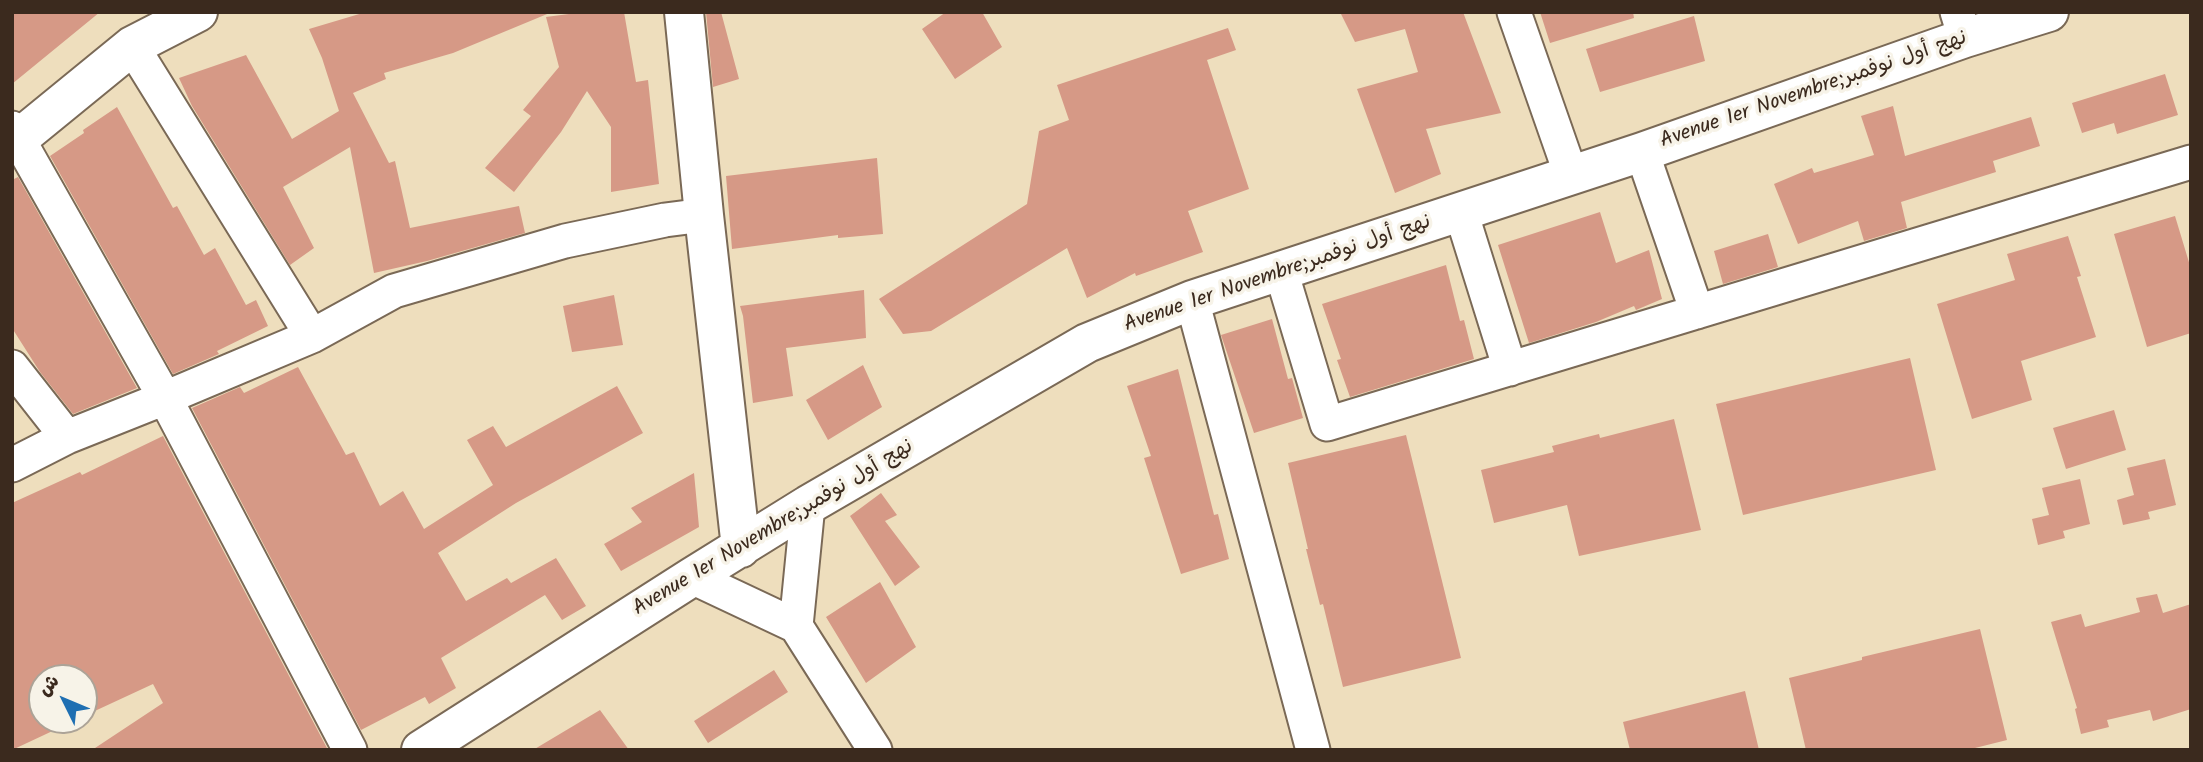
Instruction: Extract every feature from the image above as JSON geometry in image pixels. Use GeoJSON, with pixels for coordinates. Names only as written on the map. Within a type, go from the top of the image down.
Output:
{"type":"FeatureCollection","features":[{"type":"Feature","properties":{"kind":"main road"},"geometry":{"type":"LineString","coordinates":[[15,136],[132,46],[198,12]]}},
{"type":"Feature","properties":{"kind":"main road"},"geometry":{"type":"LineString","coordinates":[[684,12],[741,548]]}},
{"type":"Feature","properties":{"kind":"main road","name":"Avenue 1er Novembre;نهج أول نوفمبر"},"geometry":{"type":"LineString","coordinates":[[421,750],[808,505],[1087,343],[1192,300],[1642,152],[1961,25],[2049,12]]}},
{"type":"Feature","properties":{"kind":"street"},"geometry":{"type":"LineString","coordinates":[[1514,12],[1571,175]]}},
{"type":"Feature","properties":{"kind":"street"},"geometry":{"type":"LineString","coordinates":[[132,46],[312,335]]}},
{"type":"Feature","properties":{"kind":"street"},"geometry":{"type":"LineString","coordinates":[[15,136],[165,398],[350,750]]}},
{"type":"Feature","properties":{"kind":"street"},"geometry":{"type":"LineString","coordinates":[[1642,152],[1698,312]]}},
{"type":"Feature","properties":{"kind":"street"},"geometry":{"type":"LineString","coordinates":[[1281,271],[1327,424],[2191,162]]}},
{"type":"Feature","properties":{"kind":"street"},"geometry":{"type":"LineString","coordinates":[[1461,212],[1510,369]]}},
{"type":"Feature","properties":{"kind":"street"},"geometry":{"type":"LineString","coordinates":[[12,465],[67,437],[312,335],[394,291],[565,241],[665,220],[704,215]]}},
{"type":"Feature","properties":{"kind":"street"},"geometry":{"type":"LineString","coordinates":[[1192,300],[1313,750]]}},
{"type":"Feature","properties":{"kind":"street"},"geometry":{"type":"LineString","coordinates":[[12,367],[67,437]]}},
{"type":"Feature","properties":{"kind":"street"},"geometry":{"type":"LineString","coordinates":[[796,626],[808,505]]}},
{"type":"Feature","properties":{"kind":"street"},"geometry":{"type":"LineString","coordinates":[[692,577],[796,626],[875,750]]}},
{"type":"Feature","properties":{"kind":"building"},"geometry":{"type":"Polygon","coordinates":[[[12,12],[100,12],[12,84],[12,12]]]}},
{"type":"Feature","properties":{"kind":"building"},"geometry":{"type":"Polygon","coordinates":[[[366,12],[552,12],[453,53],[384,73],[386,79],[353,93],[389,163],[395,161],[410,228],[519,206],[525,233],[374,273],[350,147],[283,187],[314,248],[290,265],[192,106],[179,78],[246,55],[292,139],[339,111],[322,58],[309,29],[366,12]]]}},
{"type":"Feature","properties":{"kind":"building"},"geometry":{"type":"Polygon","coordinates":[[[584,12],[624,12],[636,82],[648,80],[659,184],[611,192],[611,127],[587,91],[561,132],[514,192],[485,168],[531,116],[523,110],[559,67],[546,17],[584,12]]]}},
{"type":"Feature","properties":{"kind":"building"},"geometry":{"type":"Polygon","coordinates":[[[706,12],[721,12],[739,79],[713,87],[706,12]]]}},
{"type":"Feature","properties":{"kind":"building"},"geometry":{"type":"Polygon","coordinates":[[[946,12],[982,12],[1002,47],[955,79],[922,29],[946,12]]]}},
{"type":"Feature","properties":{"kind":"building"},"geometry":{"type":"Polygon","coordinates":[[[1340,12],[1463,12],[1501,113],[1426,129],[1441,174],[1395,193],[1357,89],[1418,72],[1405,29],[1355,42],[1340,12]]]}},
{"type":"Feature","properties":{"kind":"building"},"geometry":{"type":"Polygon","coordinates":[[[1540,12],[1633,12],[1634,18],[1550,43],[1540,12]]]}},
{"type":"Feature","properties":{"kind":"building"},"geometry":{"type":"Polygon","coordinates":[[[1694,16],[1705,61],[1600,92],[1586,49],[1694,16]]]}},
{"type":"Feature","properties":{"kind":"building"},"geometry":{"type":"Polygon","coordinates":[[[1228,28],[1236,50],[1207,60],[1249,189],[1188,211],[1203,252],[1136,276],[1135,273],[1087,298],[1067,248],[931,331],[903,334],[879,299],[1027,204],[1039,131],[1069,120],[1057,85],[1228,28]]]}},
{"type":"Feature","properties":{"kind":"building"},"geometry":{"type":"Polygon","coordinates":[[[2165,74],[2178,115],[2117,134],[2114,123],[2082,133],[2072,103],[2165,74]]]}},
{"type":"Feature","properties":{"kind":"building"},"geometry":{"type":"Polygon","coordinates":[[[1893,106],[1905,156],[2031,117],[2040,146],[1993,161],[1996,172],[1901,202],[1907,228],[1864,241],[1858,221],[1798,244],[1774,184],[1812,168],[1814,173],[1874,155],[1861,116],[1893,106]]]}},
{"type":"Feature","properties":{"kind":"building"},"geometry":{"type":"Polygon","coordinates":[[[117,107],[173,208],[177,206],[204,255],[215,248],[246,305],[256,300],[268,326],[217,351],[219,354],[173,374],[50,156],[117,107]]]}},
{"type":"Feature","properties":{"kind":"building"},"geometry":{"type":"Polygon","coordinates":[[[877,158],[883,234],[838,238],[838,235],[732,249],[726,176],[877,158]]]}},
{"type":"Feature","properties":{"kind":"building"},"geometry":{"type":"Polygon","coordinates":[[[18,177],[137,388],[73,414],[40,372],[12,328],[12,180],[18,177]]]}},
{"type":"Feature","properties":{"kind":"building"},"geometry":{"type":"Polygon","coordinates":[[[1600,212],[1616,263],[1649,250],[1662,299],[1636,310],[1634,306],[1596,322],[1529,343],[1498,245],[1600,212]]]}},
{"type":"Feature","properties":{"kind":"building"},"geometry":{"type":"Polygon","coordinates":[[[2175,216],[2191,269],[2191,333],[2147,347],[2114,234],[2175,216]]]}},
{"type":"Feature","properties":{"kind":"building"},"geometry":{"type":"Polygon","coordinates":[[[1768,234],[1778,267],[1723,284],[1714,251],[1768,234]]]}},
{"type":"Feature","properties":{"kind":"building"},"geometry":{"type":"Polygon","coordinates":[[[2068,236],[2081,276],[2077,277],[2096,337],[2021,361],[2032,400],[1972,419],[1937,304],[2015,280],[2007,254],[2068,236]]]}},
{"type":"Feature","properties":{"kind":"building"},"geometry":{"type":"Polygon","coordinates":[[[1446,265],[1460,321],[1464,320],[1474,359],[1350,397],[1337,360],[1341,359],[1322,304],[1446,265]]]}},
{"type":"Feature","properties":{"kind":"building"},"geometry":{"type":"Polygon","coordinates":[[[864,290],[866,338],[786,348],[793,396],[753,403],[740,306],[864,290]]]}},
{"type":"Feature","properties":{"kind":"building"},"geometry":{"type":"Polygon","coordinates":[[[614,295],[623,345],[572,352],[563,306],[614,295]]]}},
{"type":"Feature","properties":{"kind":"building"},"geometry":{"type":"Polygon","coordinates":[[[1272,319],[1288,379],[1292,378],[1303,418],[1254,433],[1221,335],[1272,319]]]}},
{"type":"Feature","properties":{"kind":"building"},"geometry":{"type":"Polygon","coordinates":[[[1910,358],[1936,470],[1743,515],[1716,404],[1910,358]]]}},
{"type":"Feature","properties":{"kind":"building"},"geometry":{"type":"Polygon","coordinates":[[[863,365],[882,407],[828,440],[806,400],[863,365]]]}},
{"type":"Feature","properties":{"kind":"building"},"geometry":{"type":"Polygon","coordinates":[[[298,367],[346,455],[354,452],[380,506],[403,491],[424,529],[493,485],[467,440],[493,426],[506,447],[617,386],[643,433],[516,503],[438,553],[466,601],[507,578],[511,583],[556,558],[586,606],[562,620],[545,595],[441,658],[456,688],[429,704],[425,697],[361,730],[192,408],[240,387],[244,393],[298,367]]]}},
{"type":"Feature","properties":{"kind":"building"},"geometry":{"type":"Polygon","coordinates":[[[1178,369],[1214,515],[1218,514],[1229,559],[1181,574],[1144,458],[1151,456],[1127,386],[1178,369]]]}},
{"type":"Feature","properties":{"kind":"building"},"geometry":{"type":"Polygon","coordinates":[[[2114,410],[2126,450],[2066,469],[2053,428],[2114,410]]]}},
{"type":"Feature","properties":{"kind":"building"},"geometry":{"type":"Polygon","coordinates":[[[1674,419],[1701,530],[1579,556],[1567,505],[1494,523],[1481,470],[1554,452],[1552,446],[1599,434],[1600,438],[1674,419]]]}},
{"type":"Feature","properties":{"kind":"building"},"geometry":{"type":"Polygon","coordinates":[[[1406,435],[1461,658],[1343,687],[1323,604],[1320,605],[1306,549],[1288,463],[1406,435]]]}},
{"type":"Feature","properties":{"kind":"building"},"geometry":{"type":"Polygon","coordinates":[[[163,436],[328,750],[92,750],[163,703],[153,684],[98,710],[98,664],[28,664],[28,734],[46,734],[12,750],[12,503],[80,472],[82,475],[163,436]]]}},
{"type":"Feature","properties":{"kind":"building"},"geometry":{"type":"Polygon","coordinates":[[[2165,459],[2176,505],[2148,512],[2150,519],[2123,525],[2117,500],[2134,495],[2127,468],[2165,459]]]}},
{"type":"Feature","properties":{"kind":"building"},"geometry":{"type":"Polygon","coordinates":[[[694,473],[699,527],[621,571],[604,544],[642,522],[631,508],[694,473]]]}},
{"type":"Feature","properties":{"kind":"building"},"geometry":{"type":"Polygon","coordinates":[[[2080,479],[2090,524],[2063,531],[2065,538],[2038,545],[2032,519],[2049,515],[2042,488],[2080,479]]]}},
{"type":"Feature","properties":{"kind":"building"},"geometry":{"type":"Polygon","coordinates":[[[881,493],[897,515],[885,521],[920,567],[895,586],[850,516],[881,493]]]}},
{"type":"Feature","properties":{"kind":"building"},"geometry":{"type":"Polygon","coordinates":[[[880,582],[916,647],[866,683],[826,617],[880,582]]]}},
{"type":"Feature","properties":{"kind":"building"},"geometry":{"type":"Polygon","coordinates":[[[2157,594],[2163,613],[2191,604],[2191,709],[2153,721],[2150,710],[2107,720],[2109,727],[2081,734],[2075,709],[2077,708],[2051,622],[2081,614],[2085,627],[2140,612],[2136,598],[2157,594]]]}},
{"type":"Feature","properties":{"kind":"building"},"geometry":{"type":"Polygon","coordinates":[[[1980,629],[2007,740],[1967,750],[1806,750],[1789,678],[1862,660],[1862,657],[1980,629]]]}},
{"type":"Feature","properties":{"kind":"building"},"geometry":{"type":"Polygon","coordinates":[[[774,670],[788,692],[708,743],[694,721],[774,670]]]}},
{"type":"Feature","properties":{"kind":"building"},"geometry":{"type":"Polygon","coordinates":[[[1745,691],[1759,750],[1630,750],[1623,722],[1745,691]]]}},
{"type":"Feature","properties":{"kind":"building"},"geometry":{"type":"Polygon","coordinates":[[[600,710],[629,750],[533,750],[600,710]]]}}]}
